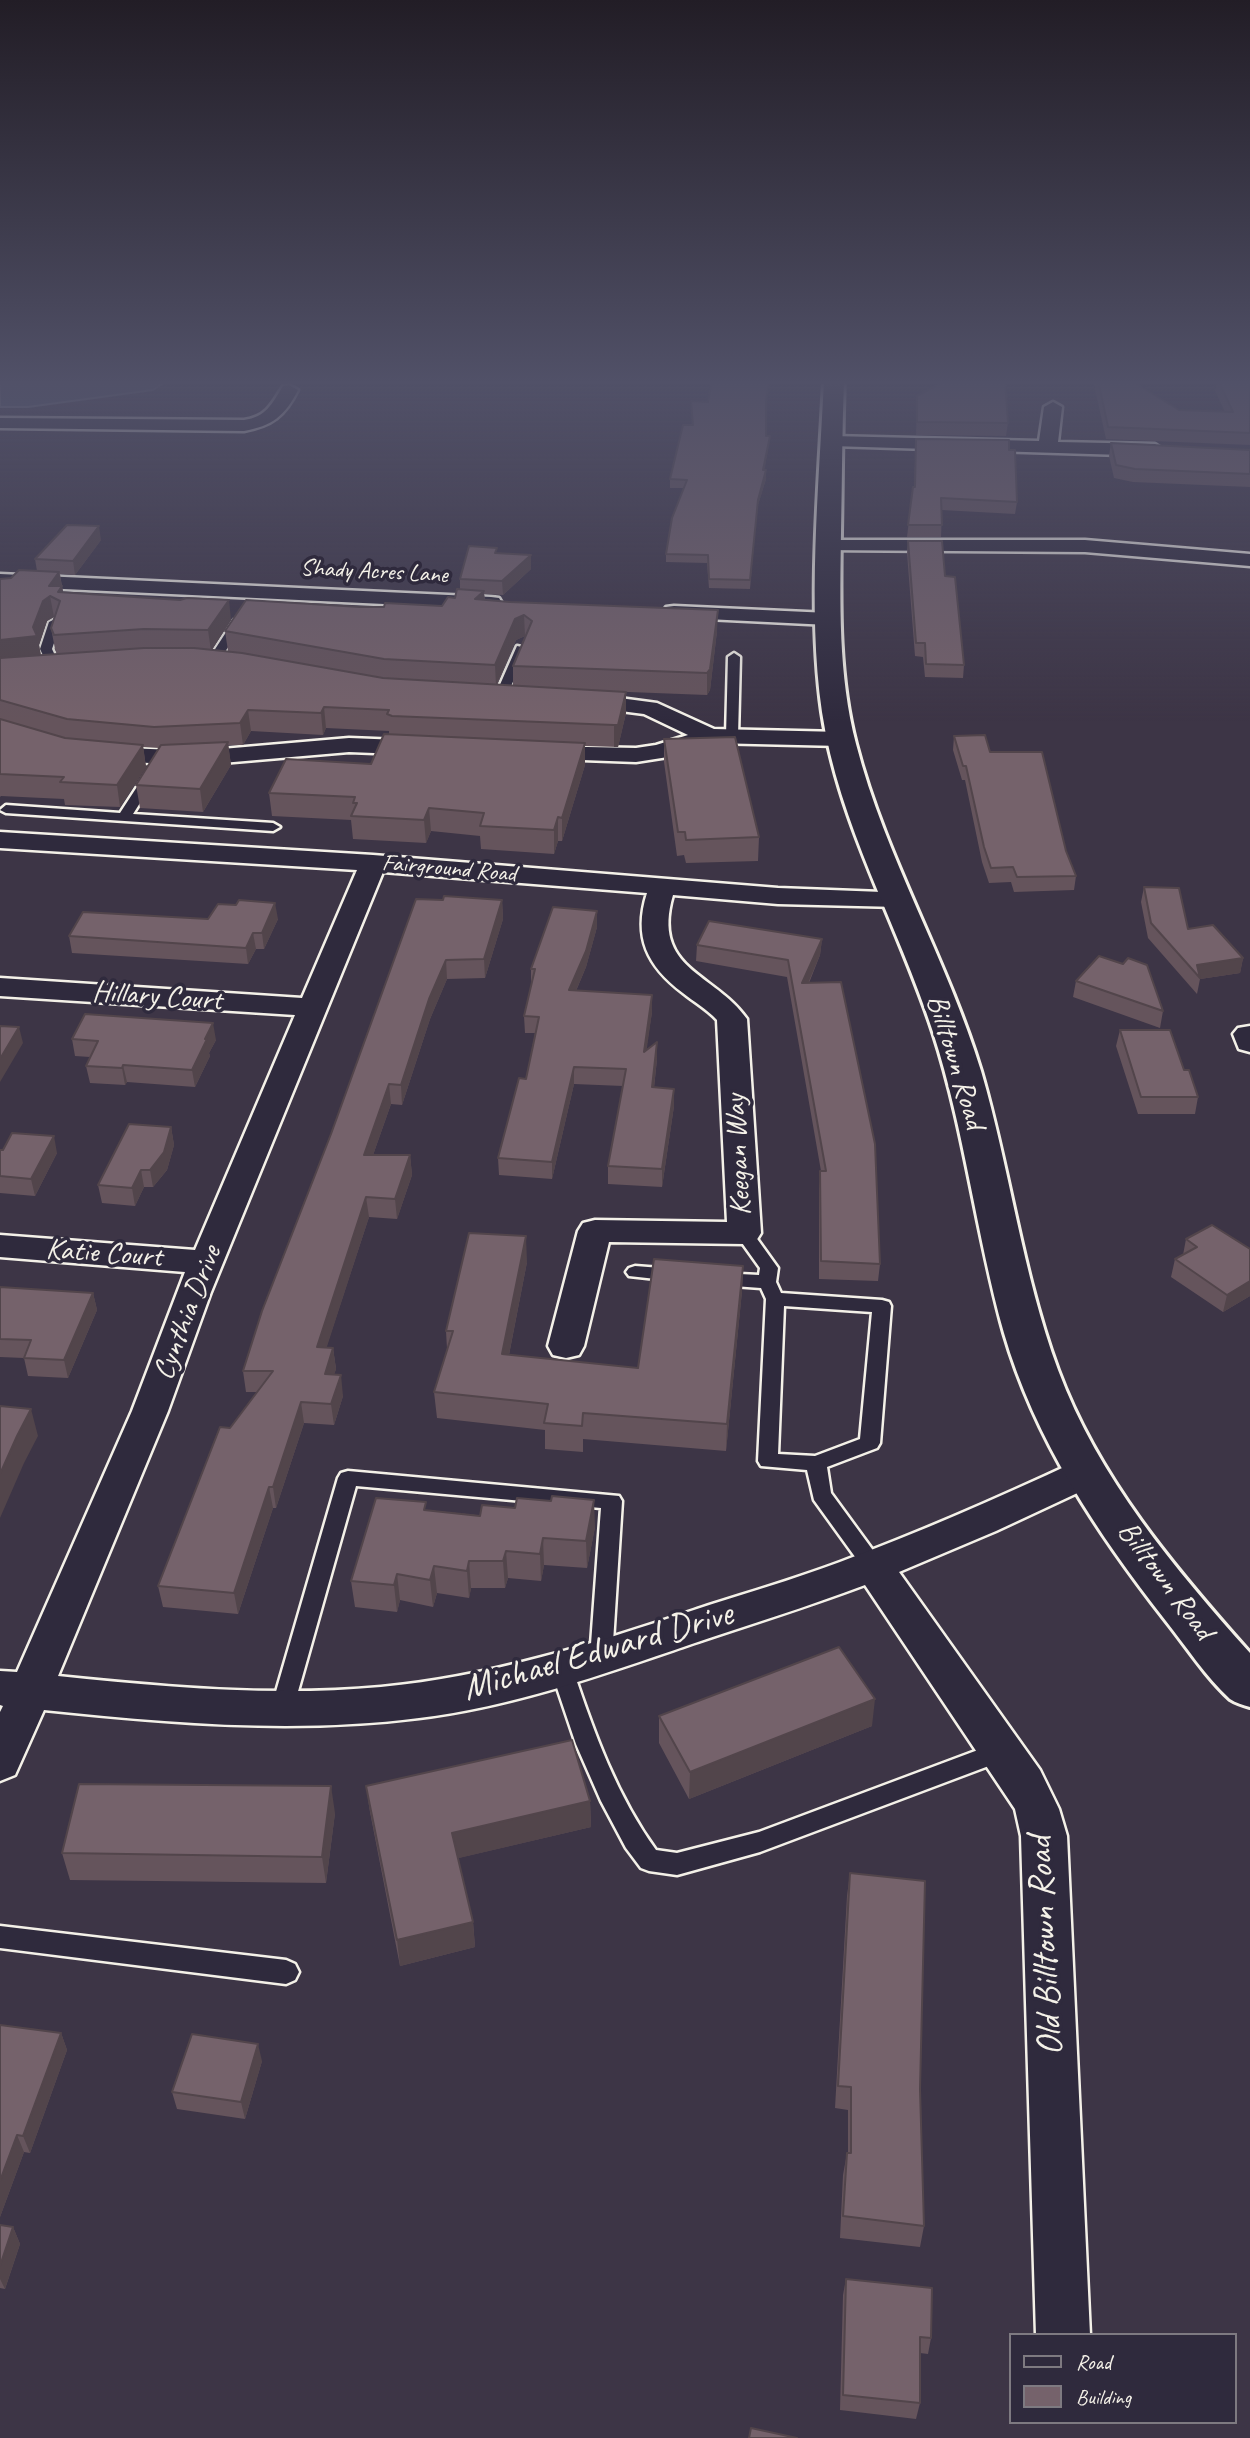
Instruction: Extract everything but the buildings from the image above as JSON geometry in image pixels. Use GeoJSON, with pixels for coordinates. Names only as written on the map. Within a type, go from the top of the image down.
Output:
{"type":"FeatureCollection","features":[{"type":"Feature","properties":{"kind":"main road","name":"Billtown Road"},"geometry":{"type":"LineString","coordinates":[[830,494],[830,672],[841,739],[852,781],[963,1071],[1006,1267],[1037,1370],[1057,1421],[1138,1551],[1186,1614],[1250,1687]]}},
{"type":"Feature","properties":{"kind":"street"},"geometry":{"type":"LineString","coordinates":[[829,546],[1085,546],[1250,560]]}},
{"type":"Feature","properties":{"kind":"street","name":"Shady Acres Lane"},"geometry":{"type":"LineString","coordinates":[[0,580],[511,604]]}},
{"type":"Feature","properties":{"kind":"street"},"geometry":{"type":"LineString","coordinates":[[649,611],[829,619]]}},
{"type":"Feature","properties":{"kind":"street"},"geometry":{"type":"LineString","coordinates":[[28,669],[65,665]]}},
{"type":"Feature","properties":{"kind":"street"},"geometry":{"type":"LineString","coordinates":[[475,695],[526,697]]}},
{"type":"Feature","properties":{"kind":"street"},"geometry":{"type":"LineString","coordinates":[[565,699],[649,708],[721,736]]}},
{"type":"Feature","properties":{"kind":"street"},"geometry":{"type":"LineString","coordinates":[[518,752],[636,755],[721,736],[841,739]]}},
{"type":"Feature","properties":{"kind":"street"},"geometry":{"type":"LineString","coordinates":[[81,751],[162,758],[220,757],[349,745],[451,749]]}},
{"type":"Feature","properties":{"kind":"street","name":"Fairground Road"},"geometry":{"type":"LineString","coordinates":[[0,840],[373,863],[778,896],[898,899]]}},
{"type":"Feature","properties":{"kind":"street","name":"Cynthia Drive"},"geometry":{"type":"LineString","coordinates":[[0,1762],[15,1690],[150,1411],[207,1262],[373,863]]}},
{"type":"Feature","properties":{"kind":"street","name":"Keegan Way"},"geometry":{"type":"LineString","coordinates":[[566,1346],[596,1231],[744,1233],[732,1019],[723,1005],[684,980],[665,959],[657,942],[654,922],[662,887]]}},
{"type":"Feature","properties":{"kind":"street","name":"Hillary Court"},"geometry":{"type":"LineString","coordinates":[[0,987],[314,1007]]}},
{"type":"Feature","properties":{"kind":"street","name":"Katie Court"},"geometry":{"type":"LineString","coordinates":[[0,1246],[207,1262]]}},
{"type":"Feature","properties":{"kind":"street","name":"Michael Edward Drive"},"geometry":{"type":"LineString","coordinates":[[15,1690],[229,1708],[282,1709],[381,1705],[457,1695],[601,1658],[873,1566],[1033,1499],[1087,1472]]}},
{"type":"Feature","properties":{"kind":"street","name":"Old Billtown Road"},"geometry":{"type":"LineString","coordinates":[[873,1566],[1024,1783],[1037,1809],[1044,1836],[1063,2333]]}},
{"type":"Feature","properties":{"kind":"lane"},"geometry":{"type":"LineString","coordinates":[[215,660],[245,612],[232,611]]}},
{"type":"Feature","properties":{"kind":"lane"},"geometry":{"type":"LineString","coordinates":[[55,622],[46,649],[65,665]]}},
{"type":"Feature","properties":{"kind":"lane"},"geometry":{"type":"LineString","coordinates":[[500,696],[524,641]]}},
{"type":"Feature","properties":{"kind":"lane"},"geometry":{"type":"LineString","coordinates":[[721,736],[734,657]]}},
{"type":"Feature","properties":{"kind":"lane"},"geometry":{"type":"LineString","coordinates":[[124,817],[162,758]]}},
{"type":"Feature","properties":{"kind":"lane"},"geometry":{"type":"LineString","coordinates":[[6,809],[273,827]]}},
{"type":"Feature","properties":{"kind":"lane"},"geometry":{"type":"LineString","coordinates":[[635,1272],[695,1277],[771,1291],[882,1307],[870,1443],[816,1463],[768,1461],[771,1291],[769,1268],[744,1233]]}},
{"type":"Feature","properties":{"kind":"lane"},"geometry":{"type":"LineString","coordinates":[[816,1463],[821,1495],[873,1566]]}},
{"type":"Feature","properties":{"kind":"lane"},"geometry":{"type":"LineString","coordinates":[[282,1709],[348,1478],[612,1501],[601,1658]]}},
{"type":"Feature","properties":{"kind":"lane"},"geometry":{"type":"LineString","coordinates":[[562,1670],[578,1719],[615,1801],[637,1844],[649,1860],[677,1864],[760,1842],[1002,1751]]}},
{"type":"Feature","properties":{"kind":"lane"},"geometry":{"type":"LineString","coordinates":[[0,1937],[286,1972]]}}]}
